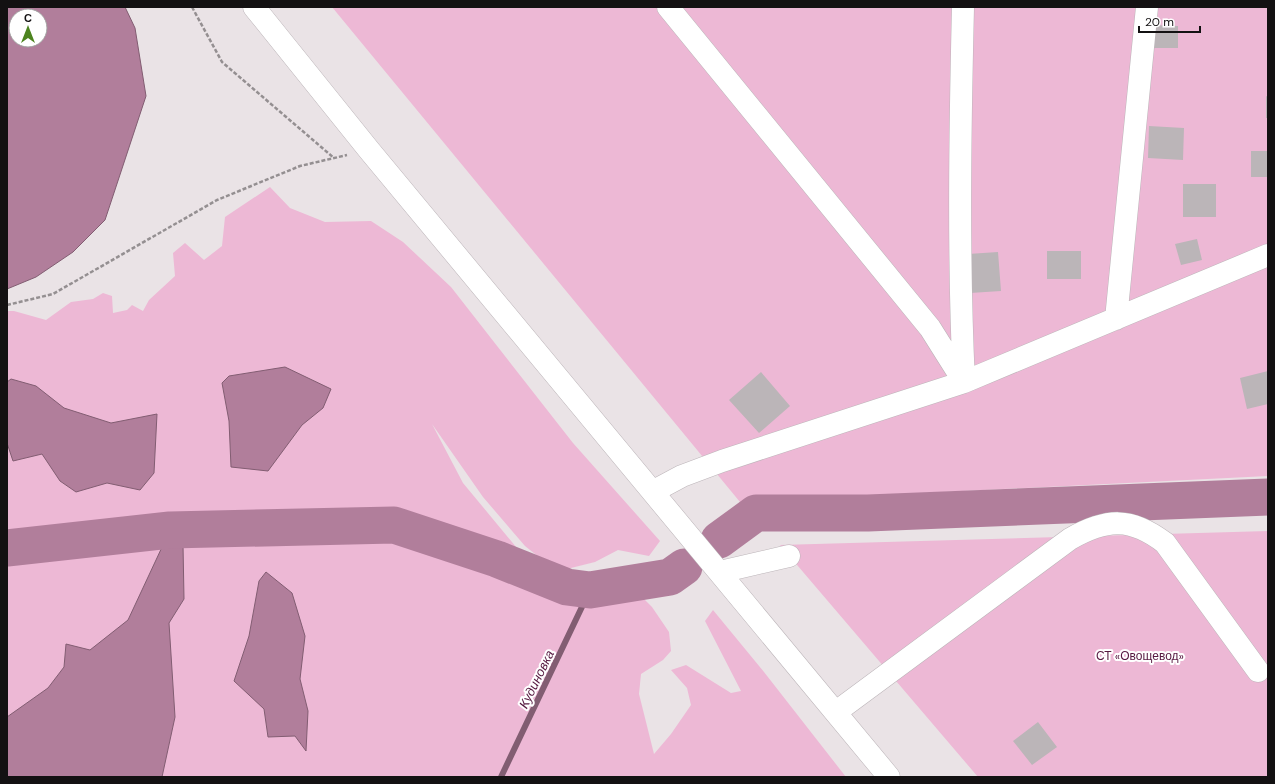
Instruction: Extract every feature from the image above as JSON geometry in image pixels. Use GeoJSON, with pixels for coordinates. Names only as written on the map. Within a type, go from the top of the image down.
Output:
{"type":"FeatureCollection","features":[{"type":"Feature","properties":{"kind":"street"},"geometry":{"type":"LineString","coordinates":[[254,7],[369,150],[654,491],[889,777]]}},
{"type":"Feature","properties":{"kind":"street"},"geometry":{"type":"LineString","coordinates":[[668,7],[930,328],[964,382]]}},
{"type":"Feature","properties":{"kind":"street"},"geometry":{"type":"LineString","coordinates":[[963,7],[960,117],[960,301],[964,382]]}},
{"type":"Feature","properties":{"kind":"street"},"geometry":{"type":"LineString","coordinates":[[1116,319],[1147,7]]}},
{"type":"Feature","properties":{"kind":"street"},"geometry":{"type":"LineString","coordinates":[[654,491],[682,476],[722,461],[964,382],[1268,255]]}},
{"type":"Feature","properties":{"kind":"street"},"geometry":{"type":"LineString","coordinates":[[836,712],[1070,539],[1086,530],[1109,524],[1128,524],[1149,531],[1165,543],[1258,671]]}},
{"type":"Feature","properties":{"kind":"street"},"geometry":{"type":"LineString","coordinates":[[720,572],[789,556]]}},
{"type":"Feature","properties":{"kind":"path"},"geometry":{"type":"LineString","coordinates":[[192,7],[222,62],[334,158]]}},
{"type":"Feature","properties":{"kind":"path"},"geometry":{"type":"LineString","coordinates":[[7,305],[53,294],[159,232],[224,197],[300,166],[369,150]]}},
{"type":"Feature","properties":{"kind":"green space"},"geometry":{"type":"Polygon","coordinates":[[[332,7],[1268,7],[1268,476],[740,502],[332,7]]]}},
{"type":"Feature","properties":{"kind":"green space"},"geometry":{"type":"Polygon","coordinates":[[[270,187],[290,208],[325,222],[371,221],[403,242],[451,287],[573,443],[660,541],[649,556],[618,550],[595,562],[563,570],[545,562],[525,546],[483,497],[432,424],[463,483],[541,577],[567,587],[590,590],[629,584],[652,607],[669,632],[671,651],[663,660],[641,674],[639,694],[654,754],[671,734],[691,705],[687,688],[671,670],[686,665],[731,693],[741,691],[705,621],[713,610],[764,672],[846,777],[7,777],[7,311],[14,311],[46,320],[71,302],[93,299],[103,293],[112,296],[113,313],[127,310],[132,305],[143,311],[149,300],[175,276],[173,253],[185,243],[204,260],[222,246],[225,217],[270,187]]]}},
{"type":"Feature","properties":{"kind":"green space","name":"СТ «Овощевод»"},"geometry":{"type":"Polygon","coordinates":[[[1268,531],[1268,777],[978,777],[780,545],[1268,531]]]}},
{"type":"Feature","properties":{"kind":"shaded area"},"geometry":{"type":"Polygon","coordinates":[[[7,7],[125,7],[135,28],[146,96],[105,220],[73,252],[36,277],[7,289],[7,7]]]}},
{"type":"Feature","properties":{"kind":"shaded area"},"geometry":{"type":"Polygon","coordinates":[[[285,367],[331,389],[323,408],[302,425],[268,471],[231,467],[229,421],[222,383],[229,376],[285,367]]]}},
{"type":"Feature","properties":{"kind":"shaded area"},"geometry":{"type":"Polygon","coordinates":[[[11,379],[36,386],[64,408],[111,423],[157,414],[154,473],[140,490],[107,483],[76,492],[60,481],[42,454],[13,461],[7,443],[7,382],[11,379]]]}},
{"type":"Feature","properties":{"kind":"shaded area"},"geometry":{"type":"Polygon","coordinates":[[[170,530],[183,545],[184,599],[169,623],[175,717],[162,777],[7,777],[7,717],[48,688],[64,667],[66,644],[90,650],[128,620],[170,530]]]}},
{"type":"Feature","properties":{"kind":"shaded area"},"geometry":{"type":"Polygon","coordinates":[[[266,572],[292,593],[305,636],[300,679],[308,711],[306,751],[295,736],[268,737],[264,709],[234,681],[249,636],[259,581],[266,572]]]}},
{"type":"Feature","properties":{"kind":"building"},"geometry":{"type":"Polygon","coordinates":[[[1153,25],[1178,26],[1178,48],[1153,48],[1153,25]]]}},
{"type":"Feature","properties":{"kind":"building"},"geometry":{"type":"Polygon","coordinates":[[[1266,96],[1268,97],[1268,118],[1266,118],[1266,96]]]}},
{"type":"Feature","properties":{"kind":"building"},"geometry":{"type":"Polygon","coordinates":[[[1149,126],[1184,128],[1183,160],[1148,158],[1149,126]]]}},
{"type":"Feature","properties":{"kind":"building"},"geometry":{"type":"Polygon","coordinates":[[[1251,151],[1268,151],[1268,177],[1251,177],[1251,151]]]}},
{"type":"Feature","properties":{"kind":"building"},"geometry":{"type":"Polygon","coordinates":[[[1183,184],[1216,184],[1216,217],[1183,217],[1183,184]]]}},
{"type":"Feature","properties":{"kind":"building"},"geometry":{"type":"Polygon","coordinates":[[[1197,239],[1202,260],[1181,265],[1175,244],[1197,239]]]}},
{"type":"Feature","properties":{"kind":"building"},"geometry":{"type":"Polygon","coordinates":[[[1047,251],[1081,251],[1081,279],[1047,279],[1047,251]]]}},
{"type":"Feature","properties":{"kind":"building"},"geometry":{"type":"Polygon","coordinates":[[[998,252],[1001,291],[970,293],[968,254],[998,252]]]}},
{"type":"Feature","properties":{"kind":"building"},"geometry":{"type":"Polygon","coordinates":[[[1268,371],[1268,404],[1247,409],[1240,378],[1268,371]]]}},
{"type":"Feature","properties":{"kind":"building"},"geometry":{"type":"Polygon","coordinates":[[[761,372],[790,406],[759,433],[729,400],[761,372]]]}},
{"type":"Feature","properties":{"kind":"building"},"geometry":{"type":"Polygon","coordinates":[[[1038,722],[1057,747],[1032,765],[1013,741],[1038,722]]]}},
{"type":"Feature","properties":{"kind":"waterway"},"geometry":{"type":"LineString","coordinates":[[719,540],[756,513],[868,513],[1268,497]]}},
{"type":"Feature","properties":{"kind":"waterway"},"geometry":{"type":"LineString","coordinates":[[7,548],[170,530],[394,525],[497,559],[567,587],[590,590],[670,577],[684,567]]}},
{"type":"Feature","properties":{"kind":"waterway","name":"Кудиновка"},"geometry":{"type":"LineString","coordinates":[[501,777],[590,590]]}}]}
